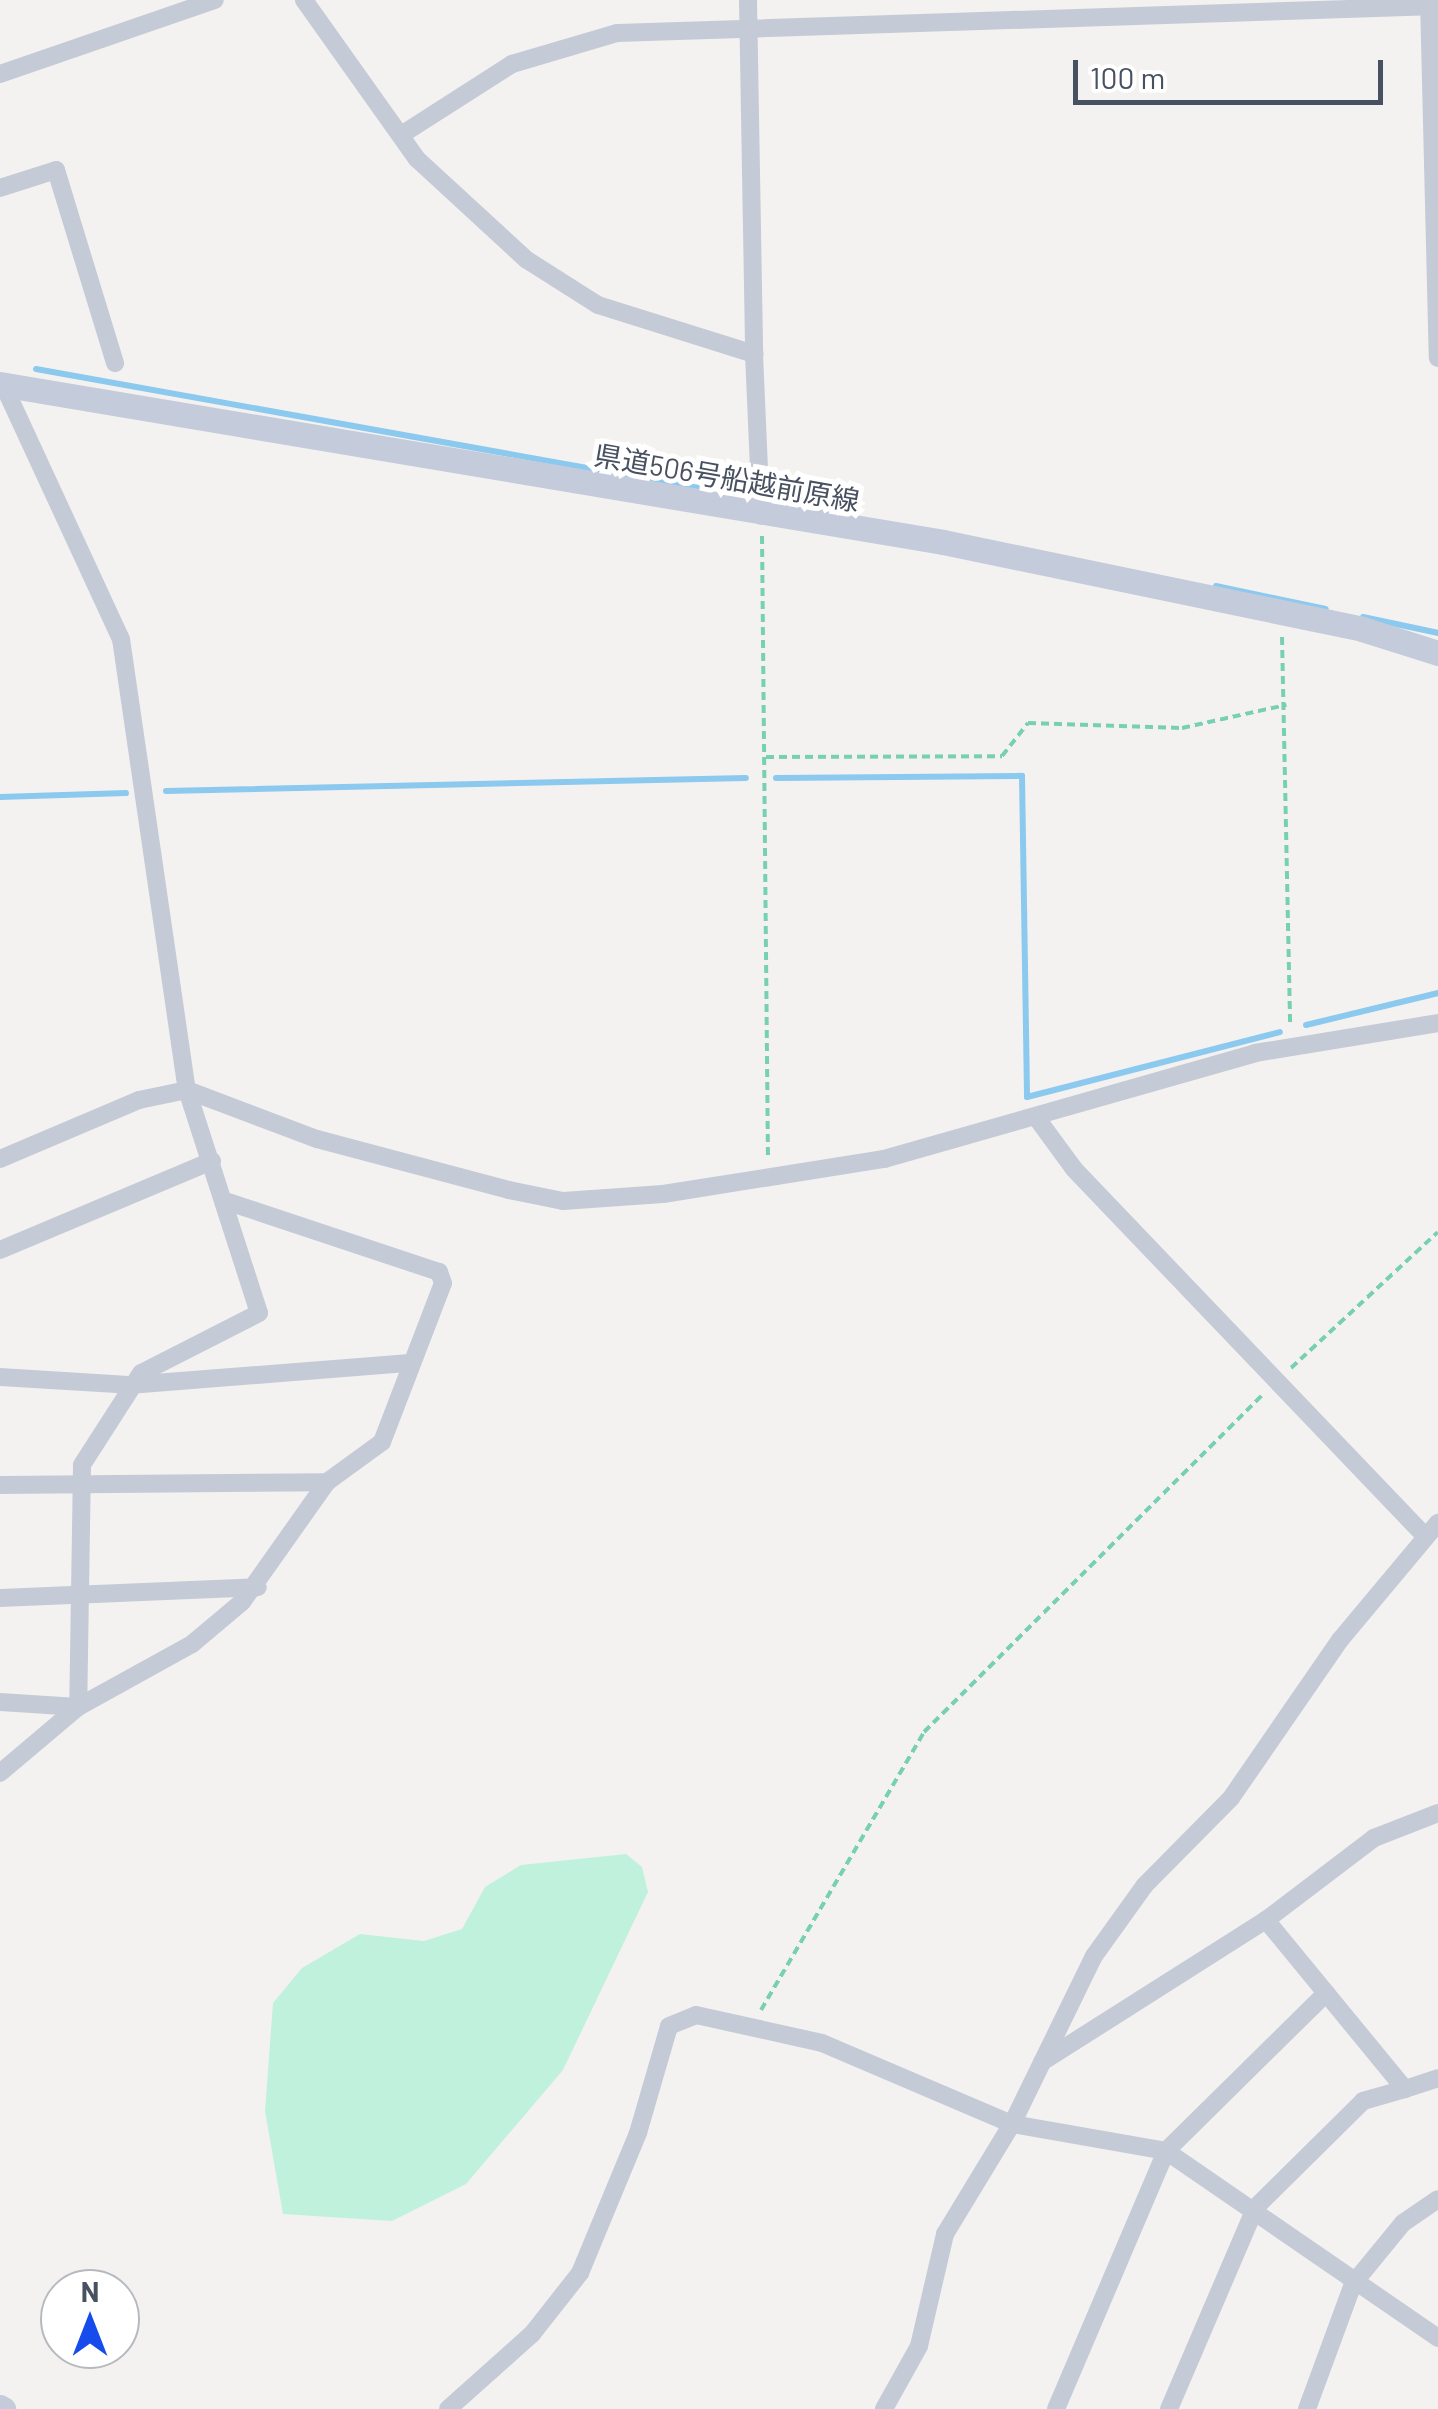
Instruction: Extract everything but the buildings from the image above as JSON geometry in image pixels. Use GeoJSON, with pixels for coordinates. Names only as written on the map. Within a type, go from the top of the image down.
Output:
{"type":"FeatureCollection","features":[{"type":"Feature","properties":{"kind":"main road","name":"県道506号船越前原線"},"geometry":{"type":"LineString","coordinates":[[1,377],[1280,612],[1438,653]]}},
{"type":"Feature","properties":{"kind":"street"},"geometry":{"type":"LineString","coordinates":[[0,74],[215,0]]}},
{"type":"Feature","properties":{"kind":"street"},"geometry":{"type":"LineString","coordinates":[[304,0],[401,135],[457,202],[598,305],[754,354]]}},
{"type":"Feature","properties":{"kind":"street"},"geometry":{"type":"LineString","coordinates":[[748,0],[754,354],[762,516]]}},
{"type":"Feature","properties":{"kind":"street"},"geometry":{"type":"LineString","coordinates":[[401,135],[512,64],[579,40],[1432,4],[1438,358]]}},
{"type":"Feature","properties":{"kind":"street"},"geometry":{"type":"LineString","coordinates":[[0,188],[56,170],[115,363]]}},
{"type":"Feature","properties":{"kind":"street"},"geometry":{"type":"LineString","coordinates":[[1,377],[121,639],[187,1090],[228,1202],[259,1313],[166,1354],[129,1385],[78,1488],[84,1599],[78,1707]]}},
{"type":"Feature","properties":{"kind":"street"},"geometry":{"type":"LineString","coordinates":[[0,1160],[140,1100],[187,1090],[386,1160],[563,1201],[769,1179],[1036,1117],[1291,1046],[1438,1023]]}},
{"type":"Feature","properties":{"kind":"street"},"geometry":{"type":"LineString","coordinates":[[884,2409],[919,2346],[945,2234],[1012,2124],[1119,1919],[1230,1798],[1432,1530],[1277,1381],[1036,1117]]}},
{"type":"Feature","properties":{"kind":"street"},"geometry":{"type":"LineString","coordinates":[[0,1250],[212,1160]]}},
{"type":"Feature","properties":{"kind":"street"},"geometry":{"type":"LineString","coordinates":[[0,1772],[78,1707],[192,1644],[258,1587],[327,1482],[382,1442],[443,1282],[438,1272],[228,1202]]}},
{"type":"Feature","properties":{"kind":"street"},"geometry":{"type":"LineString","coordinates":[[0,1377],[129,1385],[410,1362]]}},
{"type":"Feature","properties":{"kind":"street"},"geometry":{"type":"LineString","coordinates":[[0,1485],[78,1488],[327,1482]]}},
{"type":"Feature","properties":{"kind":"street"},"geometry":{"type":"LineString","coordinates":[[0,1598],[84,1599],[258,1587]]}},
{"type":"Feature","properties":{"kind":"street"},"geometry":{"type":"LineString","coordinates":[[0,1702],[78,1707]]}},
{"type":"Feature","properties":{"kind":"street"},"geometry":{"type":"LineString","coordinates":[[1041,2062],[1266,1920],[1374,1838],[1438,1813]]}},
{"type":"Feature","properties":{"kind":"street"},"geometry":{"type":"LineString","coordinates":[[1266,1920],[1404,2089]]}},
{"type":"Feature","properties":{"kind":"street"},"geometry":{"type":"LineString","coordinates":[[1056,2409],[1166,2151],[1326,1994]]}},
{"type":"Feature","properties":{"kind":"street"},"geometry":{"type":"LineString","coordinates":[[448,2409],[532,2334],[580,2273],[638,2133],[669,2026],[714,2014],[754,2023],[1012,2124],[1166,2151],[1255,2208],[1353,2284],[1438,2338]]}},
{"type":"Feature","properties":{"kind":"street"},"geometry":{"type":"LineString","coordinates":[[1169,2409],[1255,2208],[1363,2101],[1438,2078]]}},
{"type":"Feature","properties":{"kind":"street"},"geometry":{"type":"LineString","coordinates":[[1307,2409],[1353,2284],[1402,2223],[1438,2199]]}},
{"type":"Feature","properties":{"kind":"path"},"geometry":{"type":"LineString","coordinates":[[762,516],[769,1179]]}},
{"type":"Feature","properties":{"kind":"path"},"geometry":{"type":"LineString","coordinates":[[1280,612],[1286,704],[1291,1046]]}},
{"type":"Feature","properties":{"kind":"path"},"geometry":{"type":"LineString","coordinates":[[764,757],[1002,756],[1028,723],[1182,728],[1286,704]]}},
{"type":"Feature","properties":{"kind":"path"},"geometry":{"type":"LineString","coordinates":[[754,2023],[924,1732],[1277,1381],[1438,1232]]}},
{"type":"Feature","properties":{"kind":"green space"},"geometry":{"type":"Polygon","coordinates":[[[626,1854],[642,1867],[648,1892],[563,2070],[466,2184],[392,2221],[283,2214],[265,2111],[273,2003],[302,1968],[360,1934],[424,1941],[462,1929],[485,1887],[521,1865],[626,1854]]]}},
{"type":"Feature","properties":{"kind":"waterway"},"geometry":{"type":"LineString","coordinates":[[36,369],[704,489]]}},
{"type":"Feature","properties":{"kind":"waterway"},"geometry":{"type":"LineString","coordinates":[[1216,586],[1326,609]]}},
{"type":"Feature","properties":{"kind":"waterway"},"geometry":{"type":"LineString","coordinates":[[1363,617],[1438,633]]}},
{"type":"Feature","properties":{"kind":"waterway"},"geometry":{"type":"LineString","coordinates":[[776,778],[1022,776],[1027,1097],[1280,1032]]}},
{"type":"Feature","properties":{"kind":"waterway"},"geometry":{"type":"LineString","coordinates":[[166,791],[746,778]]}},
{"type":"Feature","properties":{"kind":"waterway"},"geometry":{"type":"LineString","coordinates":[[0,797],[126,793]]}},
{"type":"Feature","properties":{"kind":"waterway"},"geometry":{"type":"LineString","coordinates":[[1306,1025],[1438,993]]}}]}
